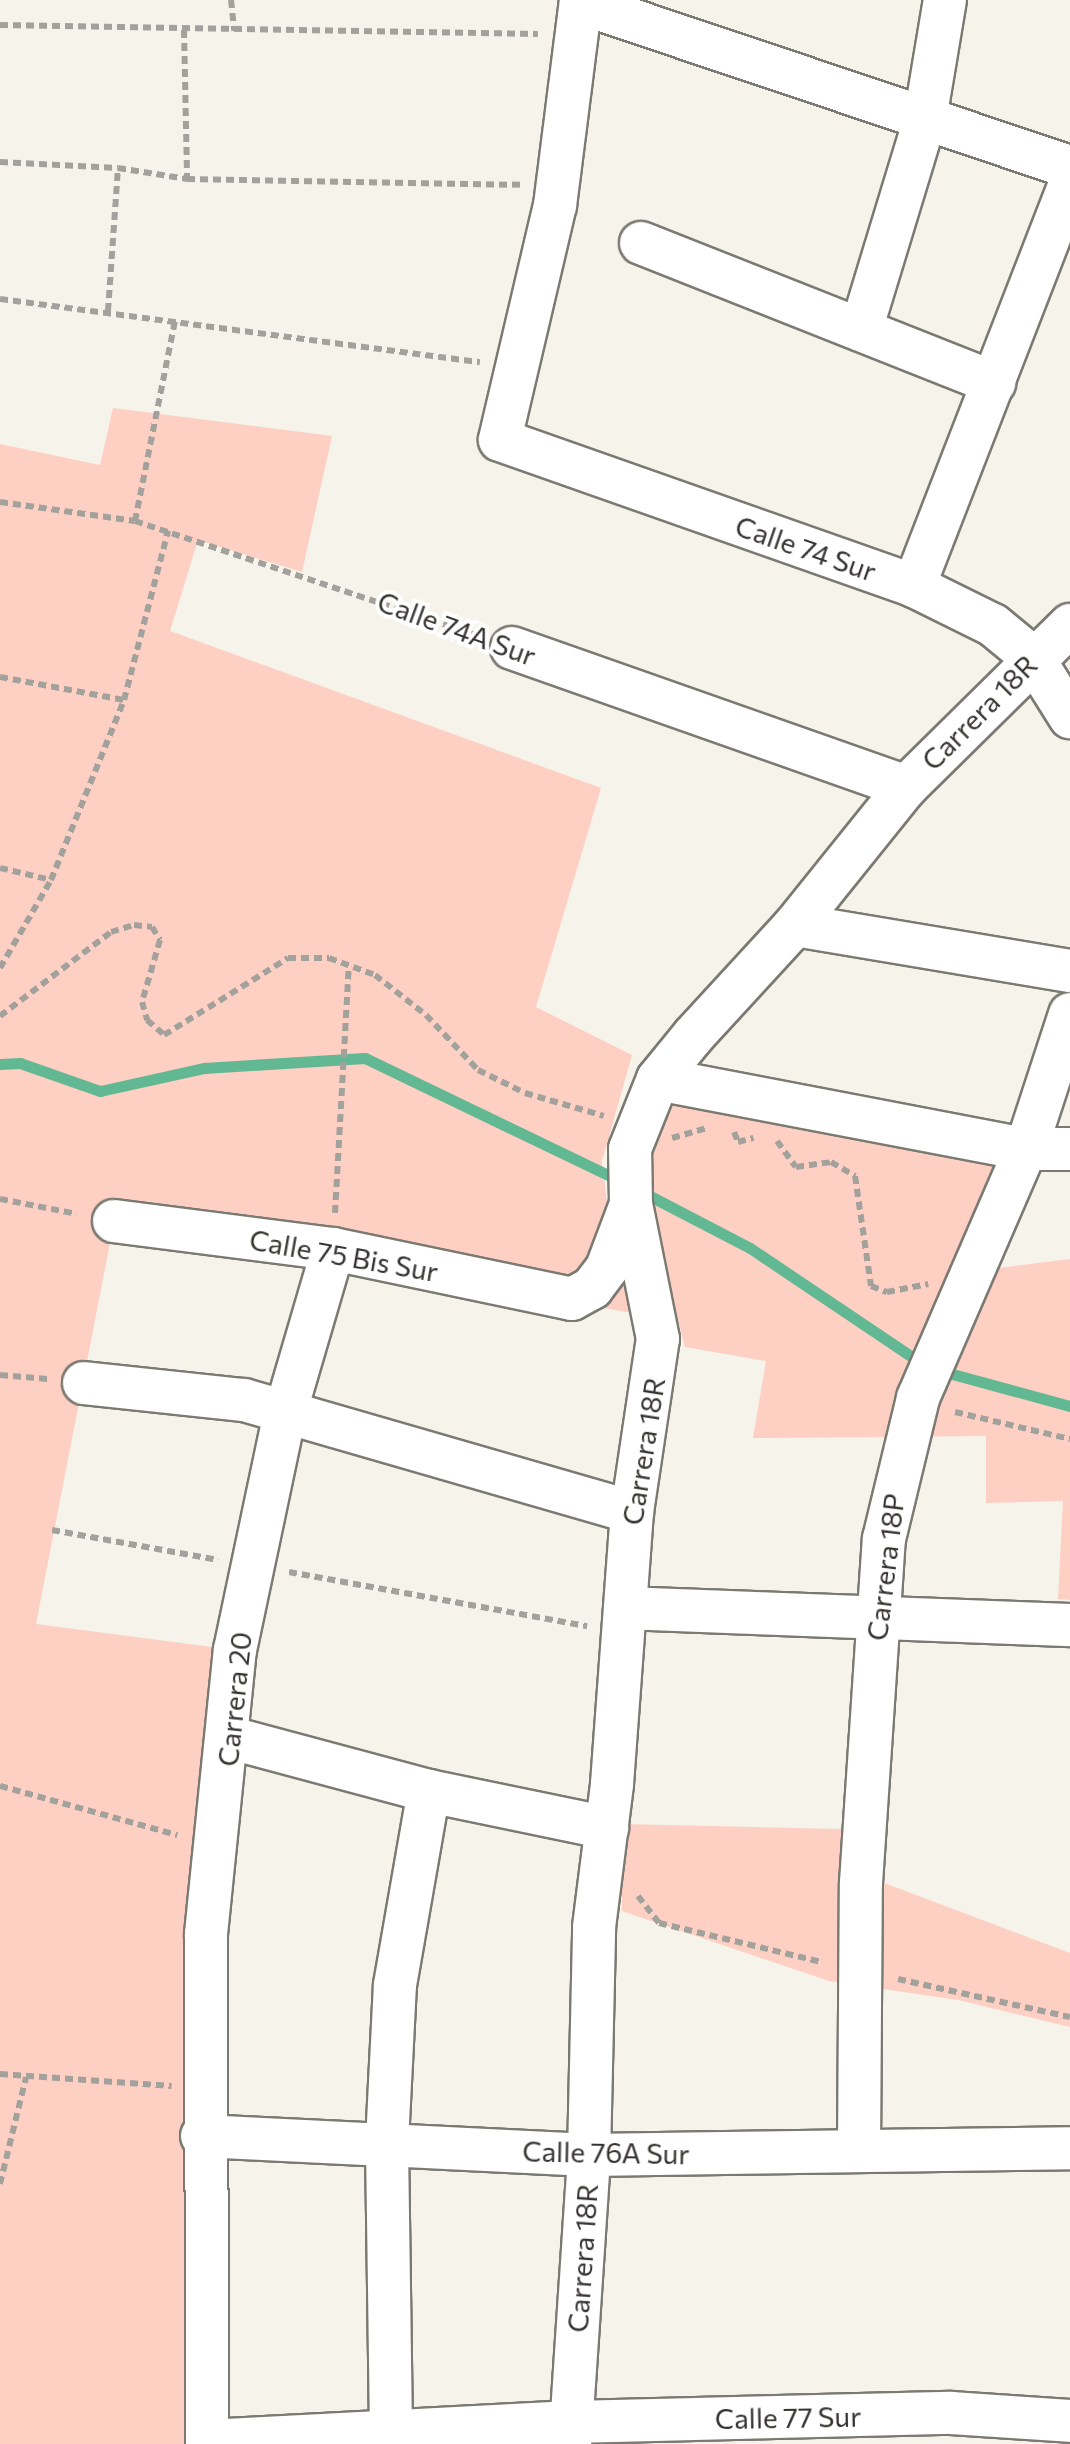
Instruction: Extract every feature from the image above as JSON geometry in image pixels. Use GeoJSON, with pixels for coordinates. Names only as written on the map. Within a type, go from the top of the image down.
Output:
{"type":"FeatureCollection","features":[{"type":"Feature","properties":{"kind":"street"},"geometry":{"type":"LineString","coordinates":[[861,330],[925,119],[945,0]]}},
{"type":"Feature","properties":{"kind":"street"},"geometry":{"type":"LineString","coordinates":[[516,367],[558,186],[581,13],[1070,167]]}},
{"type":"Feature","properties":{"kind":"street"},"geometry":{"type":"LineString","coordinates":[[914,586],[1070,184]]}},
{"type":"Feature","properties":{"kind":"street"},"geometry":{"type":"LineString","coordinates":[[641,243],[994,383]]}},
{"type":"Feature","properties":{"kind":"street","name":"Calle 74 Sur"},"geometry":{"type":"LineString","coordinates":[[516,367],[500,440],[914,586],[993,625],[1032,658],[1070,717]]}},
{"type":"Feature","properties":{"kind":"street","name":"Carrera 18R"},"geometry":{"type":"LineString","coordinates":[[571,2433],[588,2155],[594,1927],[607,1828],[632,1512],[658,1328],[631,1204],[630,1149],[658,1079],[795,925],[906,787],[1032,658],[1070,625]]}},
{"type":"Feature","properties":{"kind":"street","name":"Calle 74A Sur"},"geometry":{"type":"LineString","coordinates":[[512,648],[906,787]]}},
{"type":"Feature","properties":{"kind":"street"},"geometry":{"type":"LineString","coordinates":[[795,925],[1070,971]]}},
{"type":"Feature","properties":{"kind":"street","name":"Carrera 18P"},"geometry":{"type":"LineString","coordinates":[[859,2152],[861,1883],[884,1538],[918,1398],[1026,1148],[1070,1014]]}},
{"type":"Feature","properties":{"kind":"street"},"geometry":{"type":"LineString","coordinates":[[658,1079],[1026,1148],[1070,1150]]}},
{"type":"Feature","properties":{"kind":"street","name":"Calle 75 Bis Sur"},"geometry":{"type":"LineString","coordinates":[[114,1221],[333,1249],[572,1299],[592,1288],[607,1268],[631,1204]]}},
{"type":"Feature","properties":{"kind":"street","name":"Carrera 20"},"geometry":{"type":"LineString","coordinates":[[207,2442],[202,2136],[206,1934],[230,1738],[234,1650],[284,1417],[333,1249]]}},
{"type":"Feature","properties":{"kind":"street"},"geometry":{"type":"LineString","coordinates":[[84,1383],[244,1400],[284,1417],[632,1512]]}},
{"type":"Feature","properties":{"kind":"street"},"geometry":{"type":"LineString","coordinates":[[624,1620],[876,1614],[1070,1625]]}},
{"type":"Feature","properties":{"kind":"street"},"geometry":{"type":"LineString","coordinates":[[230,1738],[429,1791],[607,1828]]}},
{"type":"Feature","properties":{"kind":"street"},"geometry":{"type":"LineString","coordinates":[[391,2432],[387,2142],[395,1986],[429,1791]]}},
{"type":"Feature","properties":{"kind":"street","name":"Calle 76A Sur"},"geometry":{"type":"LineString","coordinates":[[202,2136],[387,2142],[588,2155],[1070,2148]]}},
{"type":"Feature","properties":{"kind":"street","name":"Calle 77 Sur"},"geometry":{"type":"LineString","coordinates":[[207,2442],[391,2432],[571,2433],[951,2413],[1070,2422]]}},
{"type":"Feature","properties":{"kind":"path"},"geometry":{"type":"LineString","coordinates":[[231,0],[234,31]]}},
{"type":"Feature","properties":{"kind":"path"},"geometry":{"type":"LineString","coordinates":[[0,25],[234,31],[581,13]]}},
{"type":"Feature","properties":{"kind":"path"},"geometry":{"type":"LineString","coordinates":[[184,30],[187,180]]}},
{"type":"Feature","properties":{"kind":"path"},"geometry":{"type":"LineString","coordinates":[[0,162],[118,168],[187,180],[558,186]]}},
{"type":"Feature","properties":{"kind":"path"},"geometry":{"type":"LineString","coordinates":[[108,311],[118,168]]}},
{"type":"Feature","properties":{"kind":"path"},"geometry":{"type":"LineString","coordinates":[[0,299],[516,367]]}},
{"type":"Feature","properties":{"kind":"path"},"geometry":{"type":"LineString","coordinates":[[135,521],[175,321]]}},
{"type":"Feature","properties":{"kind":"path","name":"Calle 74A Sur"},"geometry":{"type":"LineString","coordinates":[[0,502],[135,521],[512,648]]}},
{"type":"Feature","properties":{"kind":"path"},"geometry":{"type":"LineString","coordinates":[[0,968],[50,880],[124,700],[168,531]]}},
{"type":"Feature","properties":{"kind":"path"},"geometry":{"type":"LineString","coordinates":[[0,677],[124,700]]}},
{"type":"Feature","properties":{"kind":"path"},"geometry":{"type":"LineString","coordinates":[[0,868],[50,880]]}},
{"type":"Feature","properties":{"kind":"path"},"geometry":{"type":"LineString","coordinates":[[0,1016],[111,932],[134,924],[152,928],[160,940],[142,1002],[147,1020],[164,1035],[288,958],[329,958],[375,975],[426,1015],[478,1070],[525,1093],[683,1140],[715,1123]]}},
{"type":"Feature","properties":{"kind":"path"},"geometry":{"type":"LineString","coordinates":[[333,1249],[350,965]]}},
{"type":"Feature","properties":{"kind":"path"},"geometry":{"type":"LineString","coordinates":[[726,1123],[738,1142],[775,1138],[796,1167],[831,1162],[855,1176],[871,1286],[887,1292],[947,1283],[963,1291]]}},
{"type":"Feature","properties":{"kind":"path"},"geometry":{"type":"LineString","coordinates":[[0,1198],[114,1221]]}},
{"type":"Feature","properties":{"kind":"path"},"geometry":{"type":"LineString","coordinates":[[918,1398],[1016,1430],[1070,1439]]}},
{"type":"Feature","properties":{"kind":"path"},"geometry":{"type":"LineString","coordinates":[[52,1530],[254,1566],[624,1620]]}},
{"type":"Feature","properties":{"kind":"path"},"geometry":{"type":"LineString","coordinates":[[0,1786],[217,1845]]}},
{"type":"Feature","properties":{"kind":"path"},"geometry":{"type":"LineString","coordinates":[[0,2074],[203,2088]]}},
{"type":"Feature","properties":{"kind":"path"},"geometry":{"type":"LineString","coordinates":[[0,2184],[26,2077]]}},
{"type":"Feature","properties":{"kind":"shaded area"},"geometry":{"type":"Polygon","coordinates":[[[113,408],[332,436],[302,572],[198,540],[170,631],[601,788],[536,1007],[632,1055],[602,1161],[608,1211],[638,1314],[114,1222],[36,1624],[235,1650],[207,2444],[0,2444],[0,444],[100,465],[113,408]]]}},
{"type":"Feature","properties":{"kind":"shaded area"},"geometry":{"type":"Polygon","coordinates":[[[673,1095],[1037,1161],[999,1268],[1070,1259],[1070,1600],[1058,1599],[1063,1501],[986,1503],[986,1436],[753,1438],[766,1361],[685,1347],[653,1223],[648,1145],[673,1095]]]}},
{"type":"Feature","properties":{"kind":"shaded area"},"geometry":{"type":"Polygon","coordinates":[[[622,1824],[881,1830],[879,1881],[1070,1953],[1070,2027],[958,2000],[829,1981],[622,1911],[622,1824]]]}},
{"type":"Feature","properties":{"kind":"waterway"},"geometry":{"type":"LineString","coordinates":[[0,1064],[20,1063],[100,1091],[204,1068],[365,1058],[608,1175]]}},
{"type":"Feature","properties":{"kind":"waterway"},"geometry":{"type":"LineString","coordinates":[[650,1196],[750,1248],[909,1355]]}},
{"type":"Feature","properties":{"kind":"waterway"},"geometry":{"type":"LineString","coordinates":[[945,1372],[1070,1406]]}}]}
